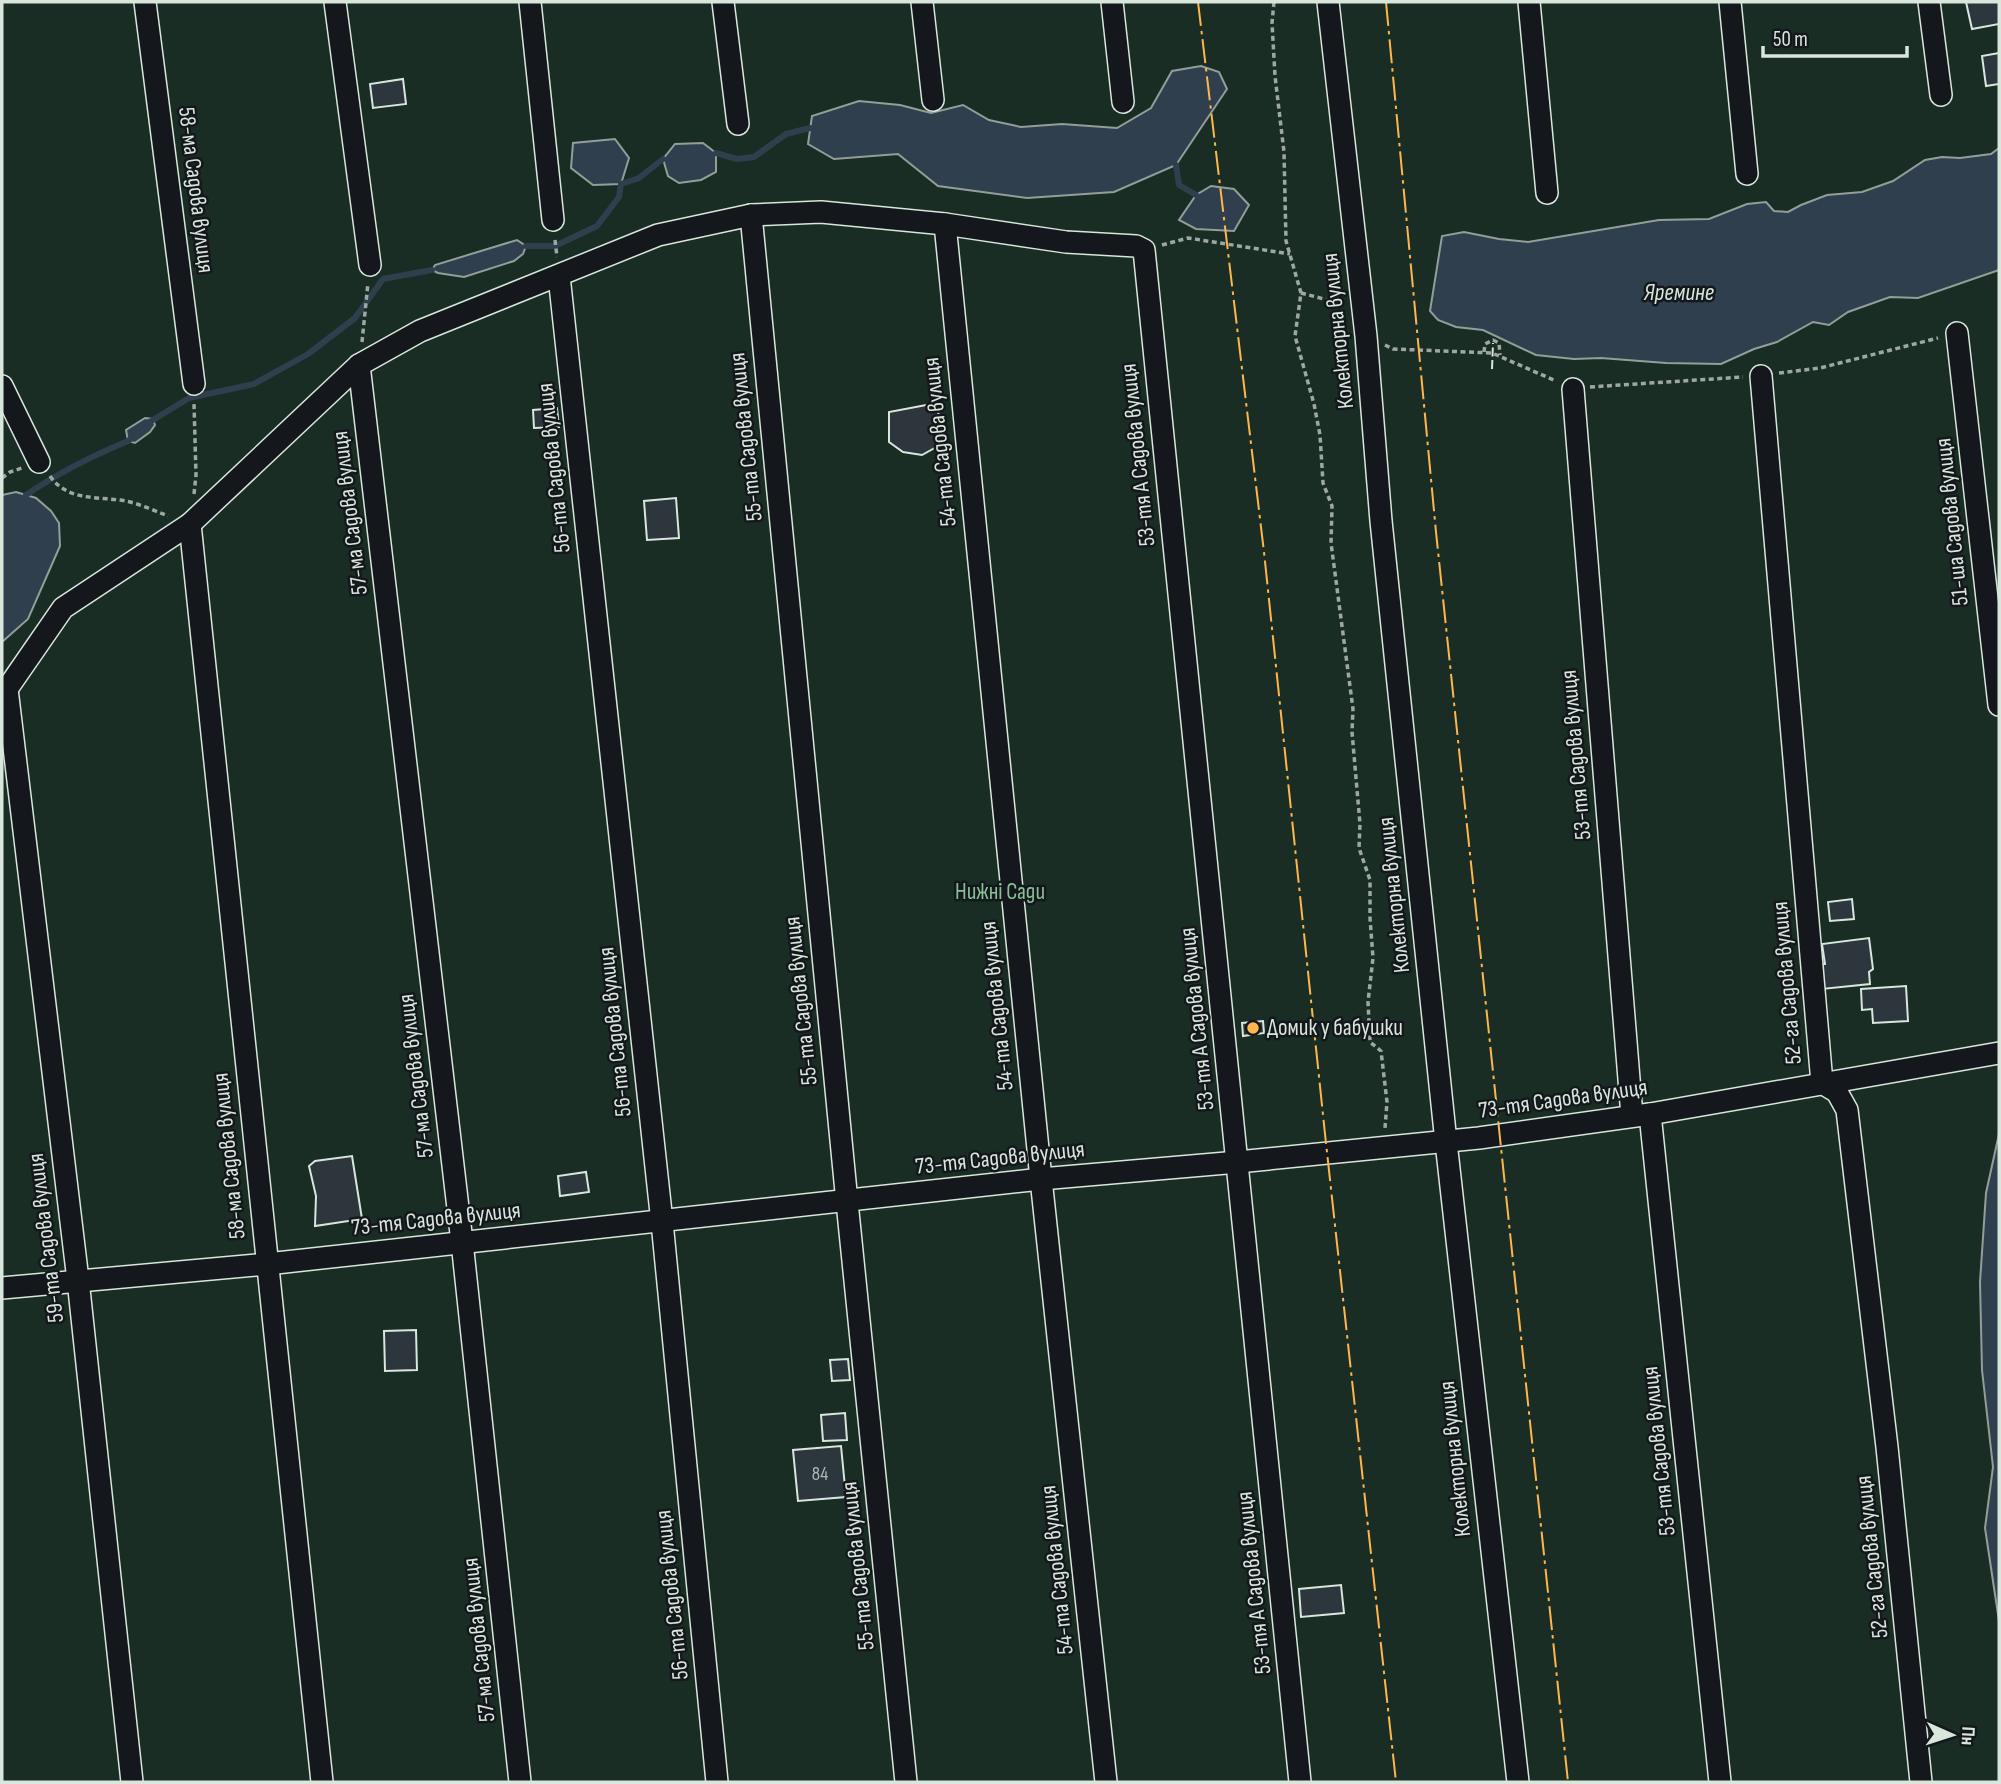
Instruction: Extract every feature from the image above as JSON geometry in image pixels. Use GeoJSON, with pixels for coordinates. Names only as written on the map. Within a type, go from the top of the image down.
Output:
{"type":"FeatureCollection","features":[{"type":"Feature","properties":{"kind":"street","name":"58-ма Садова вулиця"},"geometry":{"type":"LineString","coordinates":[[145,2],[194,384]]}},
{"type":"Feature","properties":{"kind":"street"},"geometry":{"type":"LineString","coordinates":[[335,2],[369,274]]}},
{"type":"Feature","properties":{"kind":"street"},"geometry":{"type":"LineString","coordinates":[[530,2],[554,227]]}},
{"type":"Feature","properties":{"kind":"street"},"geometry":{"type":"LineString","coordinates":[[723,2],[738,124]]}},
{"type":"Feature","properties":{"kind":"street"},"geometry":{"type":"LineString","coordinates":[[922,2],[933,100]]}},
{"type":"Feature","properties":{"kind":"street"},"geometry":{"type":"LineString","coordinates":[[1112,2],[1123,102]]}},
{"type":"Feature","properties":{"kind":"street","name":"Колекторна вулиця"},"geometry":{"type":"LineString","coordinates":[[1328,2],[1366,336],[1381,521],[1446,1142],[1518,1782]]}},
{"type":"Feature","properties":{"kind":"street"},"geometry":{"type":"LineString","coordinates":[[1529,2],[1547,193]]}},
{"type":"Feature","properties":{"kind":"street"},"geometry":{"type":"LineString","coordinates":[[1730,2],[1747,174]]}},
{"type":"Feature","properties":{"kind":"street"},"geometry":{"type":"LineString","coordinates":[[1929,2],[1941,95]]}},
{"type":"Feature","properties":{"kind":"street"},"geometry":{"type":"LineString","coordinates":[[4,691],[63,608],[190,524],[359,365],[420,331],[558,268],[658,235],[751,215],[821,212],[945,224],[1066,242],[1136,246],[1144,250]]}},
{"type":"Feature","properties":{"kind":"street","name":"55-та Садова вулиця"},"geometry":{"type":"LineString","coordinates":[[751,215],[906,1782]]}},
{"type":"Feature","properties":{"kind":"street","name":"54-та Садова вулиця"},"geometry":{"type":"LineString","coordinates":[[945,224],[1041,1179],[1106,1782]]}},
{"type":"Feature","properties":{"kind":"street","name":"53-тя А Садова вулиця"},"geometry":{"type":"LineString","coordinates":[[1144,250],[1300,1782]]}},
{"type":"Feature","properties":{"kind":"street","name":"56-та Садова вулиця"},"geometry":{"type":"LineString","coordinates":[[558,268],[662,1222],[717,1782]]}},
{"type":"Feature","properties":{"kind":"street","name":"51-ша Садова вулиця"},"geometry":{"type":"LineString","coordinates":[[1958,333],[1999,705]]}},
{"type":"Feature","properties":{"kind":"street","name":"57-ма Садова вулиця"},"geometry":{"type":"LineString","coordinates":[[359,365],[462,1242],[520,1782]]}},
{"type":"Feature","properties":{"kind":"street","name":"52-га Садова вулиця"},"geometry":{"type":"LineString","coordinates":[[1761,376],[1822,1083],[1838,1092],[1847,1110],[1887,1447],[1922,1782]]}},
{"type":"Feature","properties":{"kind":"street"},"geometry":{"type":"LineString","coordinates":[[2,386],[44,467]]}},
{"type":"Feature","properties":{"kind":"street","name":"53-тя Садова вулиця"},"geometry":{"type":"LineString","coordinates":[[1573,389],[1641,1115],[1720,1782]]}},
{"type":"Feature","properties":{"kind":"street","name":"58-ма Садова вулиця"},"geometry":{"type":"LineString","coordinates":[[190,524],[322,1782]]}},
{"type":"Feature","properties":{"kind":"street","name":"59-та Садова вулиця"},"geometry":{"type":"LineString","coordinates":[[4,691],[78,1280],[132,1782]]}},
{"type":"Feature","properties":{"kind":"street","name":"73-тя Садова вулиця"},"geometry":{"type":"LineString","coordinates":[[2,1288],[267,1264],[1041,1179],[1446,1142],[1641,1115],[1999,1053]]}},
{"type":"Feature","properties":{"kind":"path"},"geometry":{"type":"LineString","coordinates":[[1274,2],[1272,23],[1284,152],[1286,241],[1301,293],[1295,336],[1314,404],[1320,435],[1323,483],[1332,506],[1331,542],[1353,709],[1359,848],[1370,880],[1374,958],[1368,1002],[1370,1042],[1381,1051],[1387,1102],[1384,1148]]}},
{"type":"Feature","properties":{"kind":"path"},"geometry":{"type":"LineString","coordinates":[[554,227],[558,268]]}},
{"type":"Feature","properties":{"kind":"path"},"geometry":{"type":"LineString","coordinates":[[1144,250],[1188,238],[1290,254]]}},
{"type":"Feature","properties":{"kind":"path"},"geometry":{"type":"LineString","coordinates":[[364,322],[369,274]]}},
{"type":"Feature","properties":{"kind":"path"},"geometry":{"type":"LineString","coordinates":[[1301,293],[1363,310]]}},
{"type":"Feature","properties":{"kind":"path"},"geometry":{"type":"LineString","coordinates":[[1366,336],[1393,349],[1492,353],[1573,389],[1761,376],[1820,368],[1958,333]]}},
{"type":"Feature","properties":{"kind":"path"},"geometry":{"type":"LineString","coordinates":[[1484,352],[1485,344],[1493,340],[1499,343],[1500,356]]}},
{"type":"Feature","properties":{"kind":"path"},"geometry":{"type":"LineString","coordinates":[[44,467],[57,486],[74,495],[128,502],[190,524],[196,475],[195,410]]}},
{"type":"Feature","properties":{"kind":"green space","name":"Нижні Сади"},"geometry":{"type":"Polygon","coordinates":[[[2,2],[1999,2],[1999,1782],[2,1782],[2,2]]]}},
{"type":"Feature","properties":{"kind":"water"},"geometry":{"type":"Polygon","coordinates":[[[1201,66],[1219,72],[1227,89],[1176,165],[1114,192],[1027,198],[938,186],[898,154],[834,159],[808,144],[812,116],[859,101],[900,105],[931,113],[963,105],[989,120],[1021,127],[1062,124],[1117,128],[1151,108],[1172,71],[1201,66]]]}},
{"type":"Feature","properties":{"kind":"water"},"geometry":{"type":"Polygon","coordinates":[[[615,139],[629,158],[621,184],[593,185],[571,168],[573,143],[615,139]]]}},
{"type":"Feature","properties":{"kind":"water"},"geometry":{"type":"Polygon","coordinates":[[[703,143],[716,153],[716,172],[701,180],[679,183],[668,176],[663,159],[675,144],[703,143]]]}},
{"type":"Feature","properties":{"kind":"water","name":"Яремине"},"geometry":{"type":"Polygon","coordinates":[[[1999,148],[1999,270],[1918,298],[1890,297],[1848,312],[1829,325],[1813,322],[1777,342],[1721,364],[1574,359],[1536,355],[1483,330],[1456,327],[1438,320],[1430,311],[1442,236],[1464,232],[1528,242],[1659,220],[1709,219],[1747,204],[1766,202],[1774,211],[1788,212],[1827,195],[1862,192],[1893,181],[1925,160],[1991,154],[1999,148]]]}},
{"type":"Feature","properties":{"kind":"water"},"geometry":{"type":"Polygon","coordinates":[[[1211,186],[1234,189],[1249,205],[1234,231],[1196,229],[1179,220],[1196,195],[1211,186]]]}},
{"type":"Feature","properties":{"kind":"water"},"geometry":{"type":"Polygon","coordinates":[[[517,240],[526,246],[523,254],[514,261],[464,277],[432,270],[435,265],[517,240]]]}},
{"type":"Feature","properties":{"kind":"water"},"geometry":{"type":"Polygon","coordinates":[[[145,418],[153,419],[155,425],[150,432],[135,443],[128,441],[126,430],[145,418]]]}},
{"type":"Feature","properties":{"kind":"water"},"geometry":{"type":"Polygon","coordinates":[[[16,492],[36,498],[51,511],[59,523],[60,546],[28,619],[2,642],[2,495],[16,492]]]}},
{"type":"Feature","properties":{"kind":"water"},"geometry":{"type":"Polygon","coordinates":[[[1999,1134],[1999,1621],[1985,1528],[1993,1467],[1982,1370],[1980,1282],[1986,1193],[1999,1134]]]}},
{"type":"Feature","properties":{"kind":"building"},"geometry":{"type":"Polygon","coordinates":[[[1966,2],[1999,2],[1999,24],[1972,29],[1966,2]]]}},
{"type":"Feature","properties":{"kind":"building"},"geometry":{"type":"Polygon","coordinates":[[[1999,53],[1999,84],[1986,86],[1982,56],[1999,53]]]}},
{"type":"Feature","properties":{"kind":"building"},"geometry":{"type":"Polygon","coordinates":[[[403,79],[406,104],[373,108],[370,84],[403,79]]]}},
{"type":"Feature","properties":{"kind":"building"},"geometry":{"type":"Polygon","coordinates":[[[937,403],[940,445],[922,455],[903,452],[889,442],[889,412],[937,403]]]}},
{"type":"Feature","properties":{"kind":"building"},"geometry":{"type":"Polygon","coordinates":[[[557,408],[559,427],[534,428],[533,410],[557,408]]]}},
{"type":"Feature","properties":{"kind":"building"},"geometry":{"type":"Polygon","coordinates":[[[676,498],[679,538],[647,540],[644,501],[676,498]]]}},
{"type":"Feature","properties":{"kind":"building"},"geometry":{"type":"Polygon","coordinates":[[[1852,899],[1854,919],[1830,921],[1828,902],[1852,899]]]}},
{"type":"Feature","properties":{"kind":"building"},"geometry":{"type":"Polygon","coordinates":[[[1869,938],[1873,969],[1869,972],[1870,984],[1822,989],[1820,965],[1825,964],[1822,944],[1869,938]]]}},
{"type":"Feature","properties":{"kind":"building"},"geometry":{"type":"Polygon","coordinates":[[[1906,986],[1908,1021],[1873,1023],[1872,1009],[1862,1010],[1861,989],[1906,986]]]}},
{"type":"Feature","properties":{"kind":"building","name":"Домик у бабушки"},"geometry":{"type":"Polygon","coordinates":[[[1263,1021],[1264,1033],[1243,1036],[1242,1023],[1263,1021]]]}},
{"type":"Feature","properties":{"kind":"building"},"geometry":{"type":"Polygon","coordinates":[[[352,1156],[362,1219],[315,1226],[316,1196],[309,1166],[315,1161],[352,1156]]]}},
{"type":"Feature","properties":{"kind":"building"},"geometry":{"type":"Polygon","coordinates":[[[586,1172],[589,1192],[560,1196],[558,1176],[586,1172]]]}},
{"type":"Feature","properties":{"kind":"building"},"geometry":{"type":"Polygon","coordinates":[[[416,1330],[417,1370],[385,1371],[384,1331],[416,1330]]]}},
{"type":"Feature","properties":{"kind":"building"},"geometry":{"type":"Polygon","coordinates":[[[848,1359],[850,1380],[832,1381],[830,1360],[848,1359]]]}},
{"type":"Feature","properties":{"kind":"building"},"geometry":{"type":"Polygon","coordinates":[[[845,1413],[847,1440],[823,1441],[821,1415],[845,1413]]]}},
{"type":"Feature","properties":{"kind":"building"},"geometry":{"type":"Polygon","coordinates":[[[841,1446],[846,1497],[798,1501],[793,1450],[841,1446]]]}},
{"type":"Feature","properties":{"kind":"building"},"geometry":{"type":"Polygon","coordinates":[[[1341,1585],[1344,1613],[1301,1617],[1299,1589],[1341,1585]]]}},
{"type":"Feature","properties":{"kind":"waterway"},"geometry":{"type":"LineString","coordinates":[[716,153],[737,159],[754,157],[786,134],[810,128]]}},
{"type":"Feature","properties":{"kind":"waterway"},"geometry":{"type":"LineString","coordinates":[[526,246],[555,246],[597,226],[619,197],[621,184],[639,178],[663,159]]}},
{"type":"Feature","properties":{"kind":"waterway"},"geometry":{"type":"LineString","coordinates":[[1176,165],[1179,185],[1196,195]]}},
{"type":"Feature","properties":{"kind":"waterway"},"geometry":{"type":"LineString","coordinates":[[148,423],[189,398],[254,384],[308,354],[355,318],[383,279],[432,270]]}},
{"type":"Feature","properties":{"kind":"waterway"},"geometry":{"type":"LineString","coordinates":[[26,495],[76,465],[132,438]]}},
{"type":"Feature","properties":{"kind":"fence"},"geometry":{"type":"LineString","coordinates":[[1492,369],[1493,343]]}},
{"type":"Feature","properties":{"kind":"power"},"geometry":{"type":"LineString","coordinates":[[1198,2],[1264,552],[1396,1782]]}},
{"type":"Feature","properties":{"kind":"power"},"geometry":{"type":"LineString","coordinates":[[1386,2],[1436,532],[1568,1782]]}},
{"type":"Feature","properties":{"kind":"place","name":"Домик у бабушки"},"geometry":{"type":"Point","coordinates":[1253,1028]}}]}
